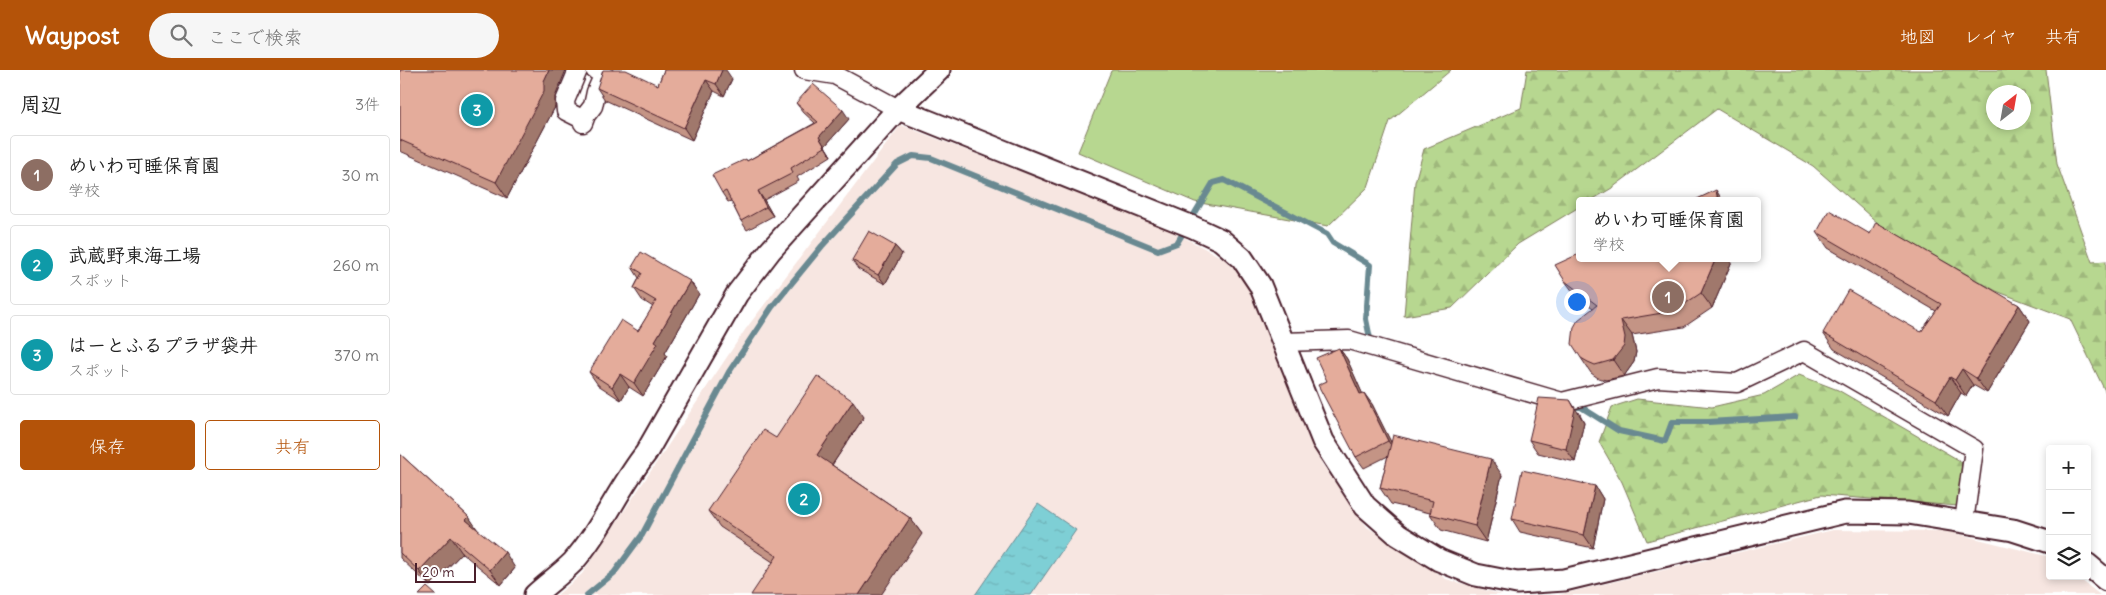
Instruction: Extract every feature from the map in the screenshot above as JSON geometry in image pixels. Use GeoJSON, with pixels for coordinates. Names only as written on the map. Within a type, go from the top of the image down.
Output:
{"type":"FeatureCollection","features":[{"type":"Feature","properties":{"kind":"street"},"geometry":{"type":"LineString","coordinates":[[590,70],[588,72],[579,70],[564,101],[566,111],[584,122],[593,106],[596,92],[604,74],[596,70]]}},
{"type":"Feature","properties":{"kind":"street"},"geometry":{"type":"LineString","coordinates":[[804,70],[835,75],[898,109],[1193,226],[1220,240],[1242,258],[1260,284],[1323,441],[1365,506],[1398,535],[1439,560],[1476,575],[1517,583],[1564,580],[1845,512],[1908,513],[2013,530],[2046,541]]}},
{"type":"Feature","properties":{"kind":"street"},"geometry":{"type":"LineString","coordinates":[[535,595],[572,562],[599,526],[629,475],[646,453],[737,294],[770,252],[898,109],[939,70]]}},
{"type":"Feature","properties":{"kind":"street"},"geometry":{"type":"LineString","coordinates":[[1283,342],[1349,340],[1562,402],[1658,378],[1738,383],[1804,352],[1974,449],[1964,522]]}},
{"type":"Feature","properties":{"kind":"street"},"geometry":{"type":"LineString","coordinates":[[2091,567],[2106,580]]}},
{"type":"Feature","properties":{"kind":"shaded area"},"geometry":{"type":"Polygon","coordinates":[[[901,125],[1162,226],[1223,258],[1247,281],[1322,464],[1367,527],[1446,579],[1502,595],[557,595],[582,574],[745,330],[901,125]]]}},
{"type":"Feature","properties":{"kind":"shaded area"},"geometry":{"type":"Polygon","coordinates":[[[1833,530],[1946,531],[2046,556],[2046,580],[2081,580],[2100,595],[1558,595],[1833,530]]]}},
{"type":"Feature","properties":{"kind":"green space"},"geometry":{"type":"Polygon","coordinates":[[[1113,70],[1451,70],[1390,121],[1368,187],[1328,226],[1195,202],[1078,152],[1113,70]]]}},
{"type":"Feature","properties":{"kind":"green space"},"geometry":{"type":"Polygon","coordinates":[[[1527,70],[2046,70],[2057,164],[2092,262],[2106,261],[2106,393],[2070,319],[1996,291],[1879,224],[1813,166],[1717,109],[1612,188],[1597,197],[1576,197],[1576,209],[1518,244],[1452,308],[1404,316],[1415,182],[1424,149],[1521,108],[1527,70]]]}},
{"type":"Feature","properties":{"kind":"green space"},"geometry":{"type":"Polygon","coordinates":[[[1799,375],[1838,390],[1962,462],[1958,506],[1821,495],[1647,541],[1622,482],[1599,442],[1612,407],[1637,399],[1712,407],[1764,395],[1799,375]]]}},
{"type":"Feature","properties":{"kind":"water"},"geometry":{"type":"Polygon","coordinates":[[[1038,504],[1076,530],[1031,595],[975,595],[1038,504]]]}},
{"type":"Feature","properties":{"kind":"building"},"geometry":{"type":"Polygon","coordinates":[[[400,70],[549,70],[544,81],[544,91],[496,182],[400,140],[400,70]]]}},
{"type":"Feature","properties":{"kind":"building"},"geometry":{"type":"Polygon","coordinates":[[[603,70],[626,70],[658,85],[664,70],[722,70],[716,84],[706,80],[684,128],[597,88],[603,70]]]}},
{"type":"Feature","properties":{"kind":"building"},"geometry":{"type":"Polygon","coordinates":[[[813,84],[843,110],[819,137],[825,147],[791,168],[793,173],[758,191],[766,207],[741,221],[726,191],[722,193],[712,175],[746,159],[747,161],[818,122],[796,103],[813,84]]]}},
{"type":"Feature","properties":{"kind":"building"},"geometry":{"type":"Polygon","coordinates":[[[1716,190],[1717,197],[1701,197],[1716,190]]]}},
{"type":"Feature","properties":{"kind":"building"},"geometry":{"type":"Polygon","coordinates":[[[1829,210],[1870,234],[1876,222],[2019,305],[1976,378],[1962,369],[1955,380],[1950,377],[1936,400],[1823,333],[1848,290],[1921,332],[1941,304],[1817,232],[1829,210]]]}},
{"type":"Feature","properties":{"kind":"building"},"geometry":{"type":"Polygon","coordinates":[[[869,231],[895,246],[878,275],[852,260],[869,231]]]}},
{"type":"Feature","properties":{"kind":"building"},"geometry":{"type":"Polygon","coordinates":[[[641,252],[690,281],[655,341],[658,343],[634,383],[620,374],[612,387],[589,372],[621,320],[638,331],[656,301],[634,288],[642,273],[632,267],[641,252]]]}},
{"type":"Feature","properties":{"kind":"building"},"geometry":{"type":"Polygon","coordinates":[[[1576,255],[1576,262],[1714,262],[1701,293],[1674,311],[1621,320],[1625,337],[1624,346],[1613,360],[1595,365],[1581,358],[1572,344],[1574,327],[1578,320],[1597,305],[1565,281],[1555,265],[1576,255]]]}},
{"type":"Feature","properties":{"kind":"building"},"geometry":{"type":"Polygon","coordinates":[[[1339,348],[1360,394],[1364,393],[1388,441],[1356,457],[1318,385],[1327,381],[1316,358],[1339,348]]]}},
{"type":"Feature","properties":{"kind":"building"},"geometry":{"type":"Polygon","coordinates":[[[817,376],[853,401],[817,455],[910,518],[859,595],[751,595],[777,556],[708,511],[763,430],[776,438],[817,376]]]}},
{"type":"Feature","properties":{"kind":"building"},"geometry":{"type":"Polygon","coordinates":[[[1539,398],[1570,400],[1575,409],[1566,449],[1529,440],[1539,398]]]}},
{"type":"Feature","properties":{"kind":"building"},"geometry":{"type":"Polygon","coordinates":[[[1393,435],[1491,459],[1475,526],[1430,514],[1433,501],[1380,488],[1393,435]]]}},
{"type":"Feature","properties":{"kind":"building"},"geometry":{"type":"Polygon","coordinates":[[[400,454],[469,517],[466,520],[505,552],[490,570],[451,537],[419,571],[400,553],[400,454]]]}},
{"type":"Feature","properties":{"kind":"building"},"geometry":{"type":"Polygon","coordinates":[[[1522,470],[1595,486],[1584,535],[1512,519],[1522,470]]]}},
{"type":"Feature","properties":{"kind":"building"},"geometry":{"type":"Polygon","coordinates":[[[427,587],[436,595],[419,595],[427,587]]]}},
{"type":"Feature","properties":{"kind":"waterway"},"geometry":{"type":"LineString","coordinates":[[587,595],[614,573],[642,535],[729,372],[772,307],[822,246],[897,164],[913,156],[931,158],[1158,250],[1177,243],[1213,183],[1224,180],[1327,234],[1333,243],[1370,265],[1366,319],[1371,343]]}},
{"type":"Feature","properties":{"kind":"waterway"},"geometry":{"type":"LineString","coordinates":[[1571,407],[1581,407],[1619,431],[1665,441],[1672,422],[1795,417]]}},
{"type":"Feature","properties":{"kind":"place","name":"はーとふるプラザ袋井"},"geometry":{"type":"Point","coordinates":[477,110]}},
{"type":"Feature","properties":{"kind":"place","name":"めいわ可睡保育園"},"geometry":{"type":"Point","coordinates":[1668,297]}},
{"type":"Feature","properties":{"kind":"place","name":"武蔵野東海工場"},"geometry":{"type":"Point","coordinates":[804,499]}}]}
